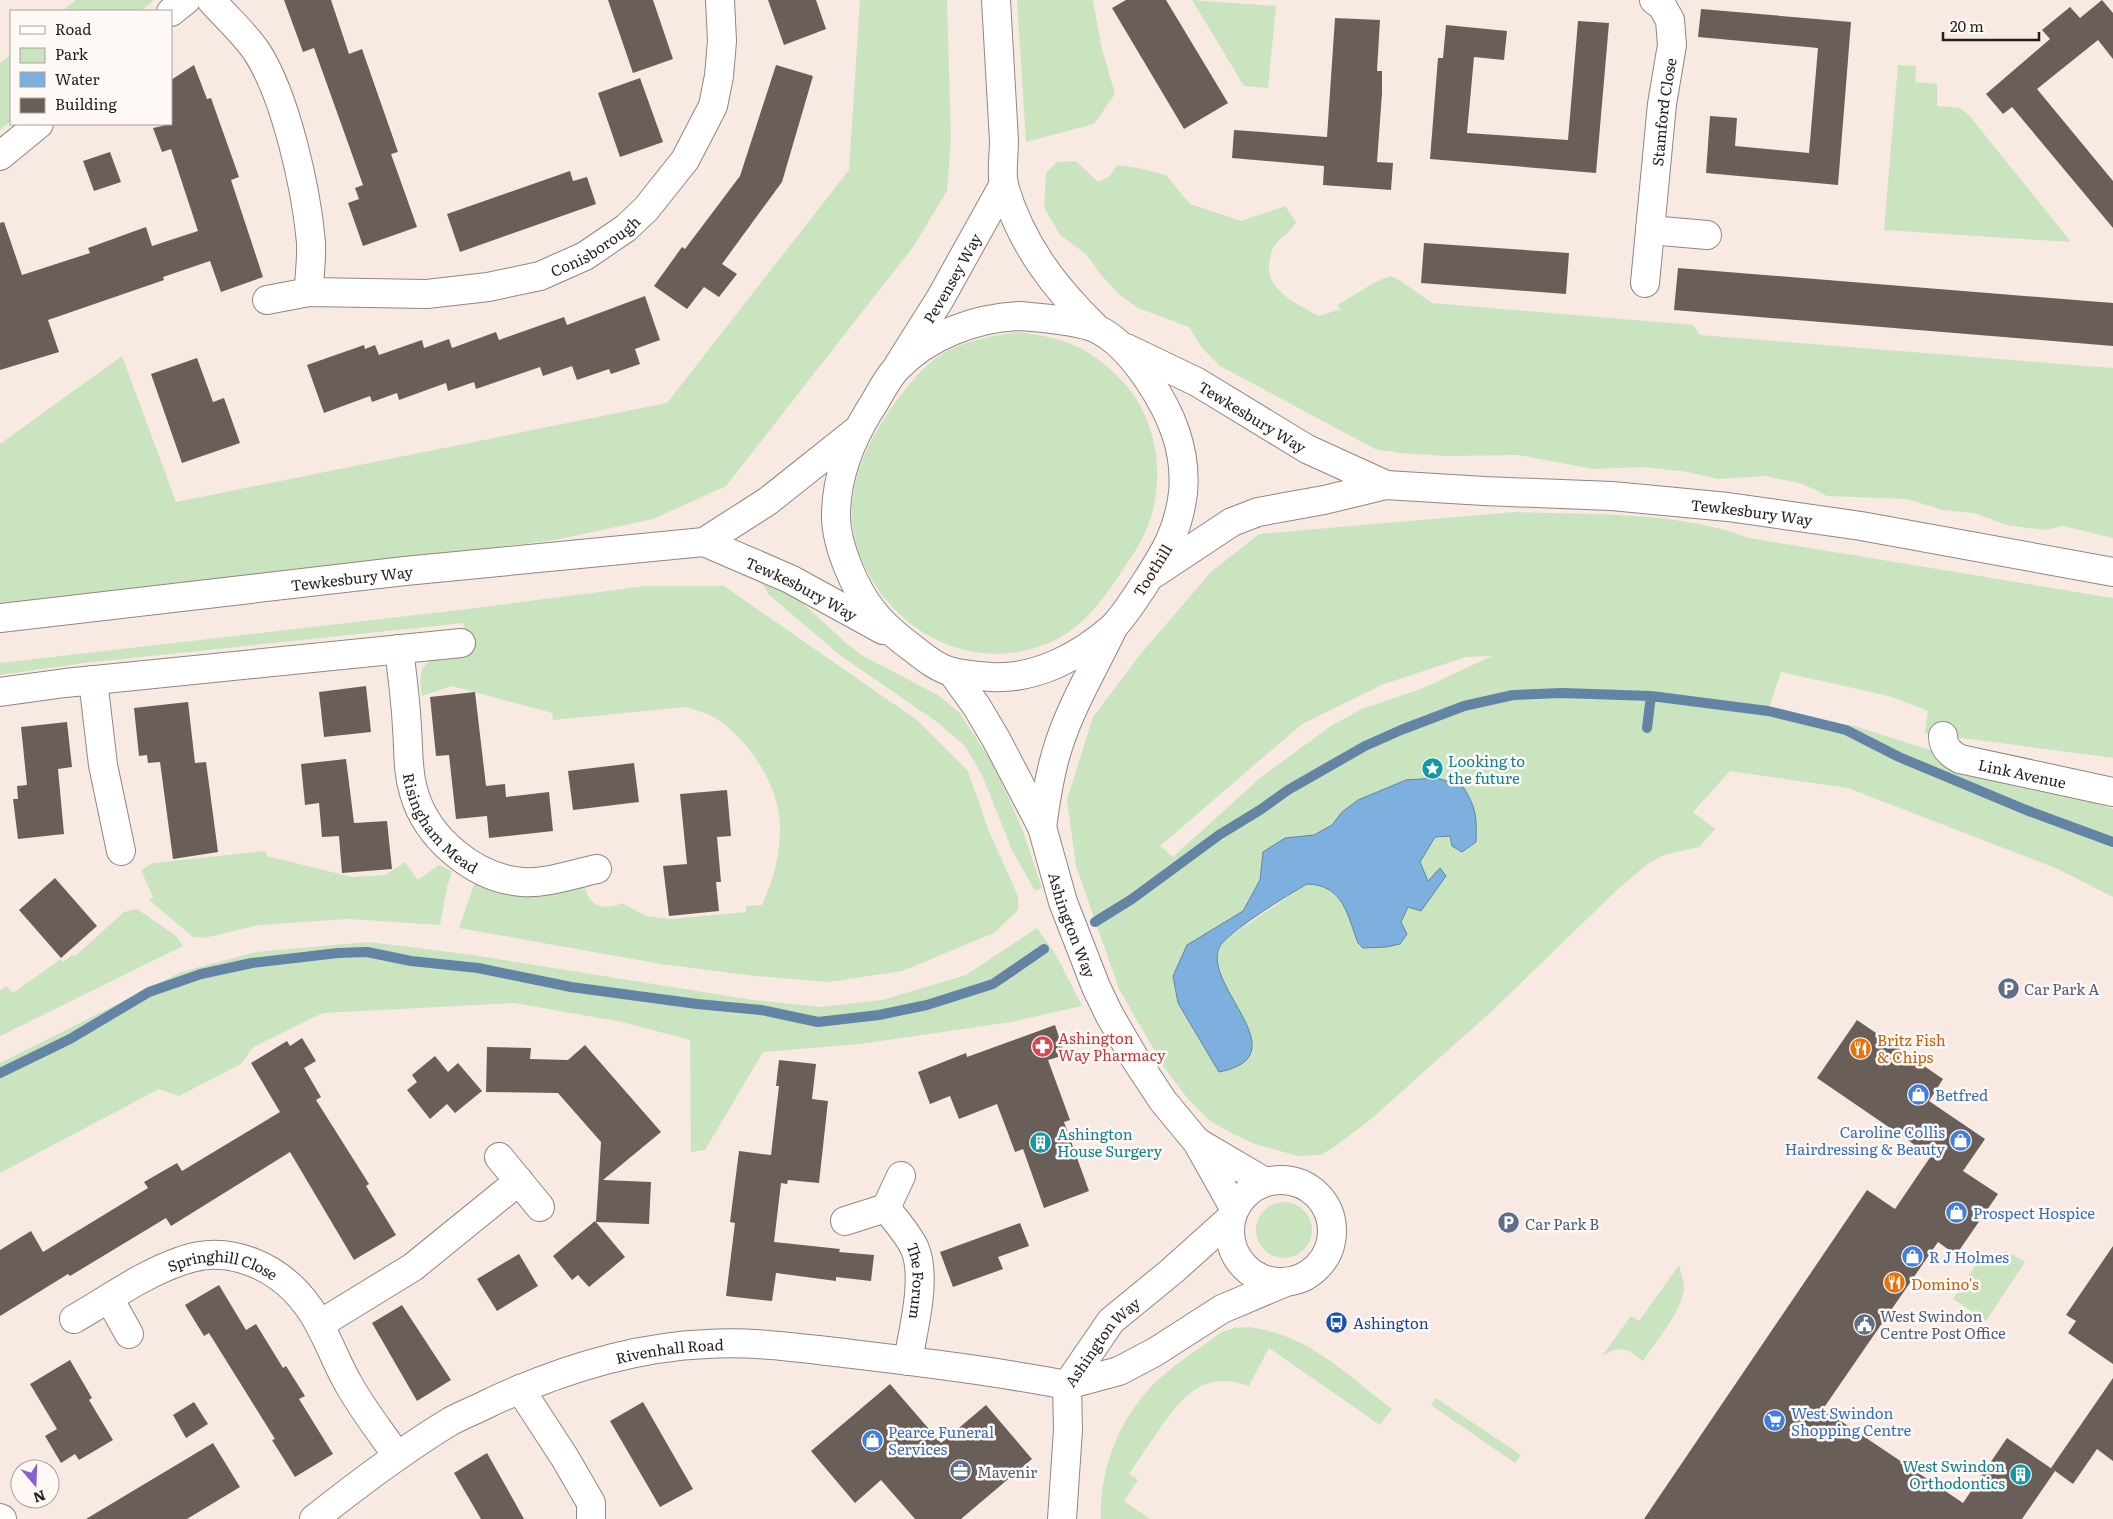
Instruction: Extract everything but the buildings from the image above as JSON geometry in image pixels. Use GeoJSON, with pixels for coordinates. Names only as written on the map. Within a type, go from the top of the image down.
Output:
{"type":"FeatureCollection","features":[{"type":"Feature","properties":{"kind":"street"},"geometry":{"type":"LineString","coordinates":[[172,11],[186,0]]}},
{"type":"Feature","properties":{"kind":"street"},"geometry":{"type":"LineString","coordinates":[[211,0],[257,51],[280,105],[293,145],[303,192],[311,244],[309,292]]}},
{"type":"Feature","properties":{"kind":"street","name":"Conisborough"},"geometry":{"type":"LineString","coordinates":[[267,300],[309,292],[427,294],[488,287],[540,276],[585,256],[626,228],[646,209],[685,160],[712,106],[719,76],[722,41],[720,0]]}},
{"type":"Feature","properties":{"kind":"street","name":"Pevensey Way"},"geometry":{"type":"LineString","coordinates":[[996,0],[1004,184],[1019,223],[1035,256],[1056,286],[1096,328]]}},
{"type":"Feature","properties":{"kind":"street","name":"Stamford Close"},"geometry":{"type":"LineString","coordinates":[[1645,283],[1662,104],[1672,45],[1672,27],[1668,14],[1654,0]]}},
{"type":"Feature","properties":{"kind":"street"},"geometry":{"type":"LineString","coordinates":[[0,156],[38,125]]}},
{"type":"Feature","properties":{"kind":"street","name":"Pevensey Way"},"geometry":{"type":"LineString","coordinates":[[896,370],[940,299],[1004,184]]}},
{"type":"Feature","properties":{"kind":"street"},"geometry":{"type":"LineString","coordinates":[[1650,230],[1707,235]]}},
{"type":"Feature","properties":{"kind":"street","name":"Toothill"},"geometry":{"type":"LineString","coordinates":[[999,317],[1040,318],[1096,328],[1120,345],[1142,370],[1162,400],[1174,425],[1181,450],[1183,492],[1179,514],[1166,550],[1114,627],[1063,660],[1042,670],[995,677],[952,672],[938,666],[897,637],[874,613],[858,589],[842,548],[836,519],[838,485],[858,430],[896,370],[923,348],[947,333],[972,323],[999,317]]}},
{"type":"Feature","properties":{"kind":"street","name":"Tewkesbury Way"},"geometry":{"type":"LineString","coordinates":[[1120,345],[1197,382],[1307,449],[1386,485]]}},
{"type":"Feature","properties":{"kind":"street","name":"Tewkesbury Way"},"geometry":{"type":"LineString","coordinates":[[0,618],[405,571],[704,542],[768,502],[858,430]]}},
{"type":"Feature","properties":{"kind":"street","name":"Tewkesbury Way"},"geometry":{"type":"LineString","coordinates":[[1148,578],[1206,538],[1241,519],[1273,509],[1324,500],[1386,485],[1612,496],[1728,507],[1871,528],[2113,572]]}},
{"type":"Feature","properties":{"kind":"street","name":"Tewkesbury Way"},"geometry":{"type":"LineString","coordinates":[[704,542],[790,579],[897,637]]}},
{"type":"Feature","properties":{"kind":"street","name":"Ashington Way"},"geometry":{"type":"LineString","coordinates":[[1042,827],[1059,743],[1072,710],[1114,627]]}},
{"type":"Feature","properties":{"kind":"street"},"geometry":{"type":"LineString","coordinates":[[0,692],[93,680],[460,643]]}},
{"type":"Feature","properties":{"kind":"street","name":"Risingham Mead"},"geometry":{"type":"LineString","coordinates":[[399,649],[407,726],[408,761],[414,794],[435,832],[447,846],[465,862],[481,872],[522,882],[543,881],[597,869]]}},
{"type":"Feature","properties":{"kind":"street","name":"Ashington Way"},"geometry":{"type":"LineString","coordinates":[[952,672],[977,707],[996,739],[1042,827],[1058,887],[1096,987],[1134,1057],[1163,1101],[1197,1142],[1232,1213],[1172,1271],[1112,1321],[1067,1384]]}},
{"type":"Feature","properties":{"kind":"street"},"geometry":{"type":"LineString","coordinates":[[93,680],[103,765],[122,851]]}},
{"type":"Feature","properties":{"kind":"street","name":"Link Avenue"},"geometry":{"type":"LineString","coordinates":[[1944,736],[1944,743],[1947,749],[1960,758],[2113,792]]}},
{"type":"Feature","properties":{"kind":"street","name":"Ashington Way"},"geometry":{"type":"LineString","coordinates":[[1197,1142],[1266,1182]]}},
{"type":"Feature","properties":{"kind":"street"},"geometry":{"type":"LineString","coordinates":[[499,1157],[540,1207]]}},
{"type":"Feature","properties":{"kind":"street"},"geometry":{"type":"LineString","coordinates":[[845,1221],[886,1208],[901,1176]]}},
{"type":"Feature","properties":{"kind":"street"},"geometry":{"type":"LineString","coordinates":[[1284,1179],[1298,1182],[1311,1189],[1321,1199],[1328,1211],[1332,1225],[1332,1239],[1326,1255],[1316,1268],[1302,1278],[1286,1282],[1269,1281],[1254,1275],[1241,1264],[1232,1249],[1230,1239],[1232,1213],[1247,1191],[1266,1182],[1284,1179]]}},
{"type":"Feature","properties":{"kind":"street"},"geometry":{"type":"LineString","coordinates":[[320,1324],[413,1267],[519,1181]]}},
{"type":"Feature","properties":{"kind":"street","name":"The Forum"},"geometry":{"type":"LineString","coordinates":[[886,1208],[915,1249],[918,1266],[916,1315],[908,1361]]}},
{"type":"Feature","properties":{"kind":"street","name":"Springhill Close"},"geometry":{"type":"LineString","coordinates":[[74,1319],[160,1270],[182,1260],[208,1255],[232,1255],[252,1260],[278,1276],[296,1291],[320,1324],[348,1384],[397,1456]]}},
{"type":"Feature","properties":{"kind":"street","name":"Ashington Way"},"geometry":{"type":"LineString","coordinates":[[1067,1384],[1119,1371],[1155,1352],[1222,1309],[1286,1282]]}},
{"type":"Feature","properties":{"kind":"street"},"geometry":{"type":"LineString","coordinates":[[109,1298],[129,1334]]}},
{"type":"Feature","properties":{"kind":"street","name":"Rivenhall Road"},"geometry":{"type":"LineString","coordinates":[[314,1519],[397,1456],[453,1420],[520,1389],[554,1376],[617,1357],[665,1348],[708,1344],[796,1348],[908,1361],[1067,1384]]}},
{"type":"Feature","properties":{"kind":"street"},"geometry":{"type":"LineString","coordinates":[[1062,1519],[1068,1430],[1067,1384]]}},
{"type":"Feature","properties":{"kind":"street"},"geometry":{"type":"LineString","coordinates":[[520,1389],[565,1458],[591,1503],[591,1519]]}},
{"type":"Feature","properties":{"kind":"green space"},"geometry":{"type":"Polygon","coordinates":[[[76,0],[154,0],[142,10],[63,10],[76,0]]]}},
{"type":"Feature","properties":{"kind":"green space"},"geometry":{"type":"Polygon","coordinates":[[[860,0],[947,0],[951,139],[947,191],[913,247],[726,486],[653,519],[555,540],[0,607],[0,444],[122,356],[176,502],[667,403],[849,170],[860,0]]]}},
{"type":"Feature","properties":{"kind":"green space"},"geometry":{"type":"Polygon","coordinates":[[[1017,0],[1093,0],[1101,45],[1115,94],[1094,124],[1026,142],[1017,0]]]}},
{"type":"Feature","properties":{"kind":"green space"},"geometry":{"type":"Polygon","coordinates":[[[1192,0],[1276,6],[1268,88],[1244,86],[1192,0]]]}},
{"type":"Feature","properties":{"kind":"green space"},"geometry":{"type":"Polygon","coordinates":[[[10,55],[10,122],[0,130],[0,63],[10,55]]]}},
{"type":"Feature","properties":{"kind":"green space"},"geometry":{"type":"Polygon","coordinates":[[[1898,65],[1916,66],[1915,82],[1937,84],[1937,106],[1960,108],[1968,114],[2071,242],[1884,230],[1898,65]]]}},
{"type":"Feature","properties":{"kind":"green space"},"geometry":{"type":"Polygon","coordinates":[[[1076,161],[1098,182],[1110,176],[1117,165],[1166,175],[1190,204],[1241,221],[1285,206],[1296,222],[1273,248],[1269,270],[1271,279],[1284,295],[1301,307],[1319,316],[1341,309],[1337,305],[1370,285],[1391,276],[1432,303],[1693,325],[1700,335],[2113,368],[2113,538],[2063,526],[2044,530],[2007,525],[1974,513],[1943,510],[1907,499],[1827,496],[1803,484],[1765,476],[1718,479],[1687,472],[1646,467],[1593,469],[1518,455],[1447,456],[1400,453],[1375,449],[1220,366],[1202,348],[1189,327],[1138,308],[1121,296],[1101,275],[1086,254],[1060,235],[1044,207],[1046,173],[1057,162],[1076,161]]]}},
{"type":"Feature","properties":{"kind":"green space"},"geometry":{"type":"Polygon","coordinates":[[[1017,332],[1049,337],[1076,346],[1100,361],[1124,383],[1146,417],[1152,436],[1156,456],[1156,497],[1151,516],[1138,546],[1106,595],[1084,620],[1057,639],[1032,649],[1007,653],[982,653],[958,648],[934,639],[913,626],[877,588],[863,564],[855,540],[852,516],[853,493],[859,470],[880,425],[900,396],[922,370],[942,354],[960,345],[988,337],[1017,332]]]}},
{"type":"Feature","properties":{"kind":"green space"},"geometry":{"type":"Polygon","coordinates":[[[1514,512],[1633,516],[1693,523],[1722,529],[1749,538],[2113,598],[2113,758],[1925,733],[1928,711],[1889,696],[1781,672],[1768,711],[1746,708],[1855,726],[2113,809],[2113,897],[2058,869],[1848,788],[1730,771],[1693,812],[1715,829],[1699,847],[1664,855],[1646,865],[1618,889],[1492,1011],[1370,1120],[1333,1148],[1320,1155],[1298,1156],[1255,1144],[1209,1120],[1188,1099],[1166,1070],[1119,989],[1076,866],[1067,800],[1093,717],[1139,656],[1211,572],[1259,534],[1514,512]],[[1492,656],[1466,657],[1384,684],[1302,724],[1160,846],[1173,857],[1261,777],[1331,726],[1362,709],[1421,689],[1492,656]],[[1381,791],[1358,800],[1342,812],[1332,825],[1314,835],[1285,838],[1264,852],[1260,880],[1243,911],[1218,927],[1173,976],[1253,1044],[1225,985],[1217,962],[1218,949],[1227,938],[1307,884],[1329,890],[1336,896],[1347,912],[1358,943],[1401,922],[1408,906],[1428,882],[1420,862],[1435,837],[1450,836],[1476,842],[1381,791]]]}},
{"type":"Feature","properties":{"kind":"green space"},"geometry":{"type":"Polygon","coordinates":[[[760,579],[794,595],[846,643],[863,656],[938,695],[959,712],[991,761],[1006,792],[1023,831],[1042,888],[1035,891],[1012,850],[982,775],[965,746],[937,722],[841,656],[768,594],[760,579]]]}},
{"type":"Feature","properties":{"kind":"green space"},"geometry":{"type":"Polygon","coordinates":[[[646,586],[724,586],[917,720],[968,771],[988,829],[1018,896],[1018,910],[994,933],[902,971],[829,982],[755,976],[661,964],[459,928],[475,882],[498,890],[583,885],[590,898],[598,905],[610,907],[622,903],[646,916],[671,919],[746,912],[746,906],[762,905],[773,876],[780,837],[779,812],[775,797],[762,768],[753,754],[732,731],[717,719],[700,711],[686,707],[553,720],[552,713],[452,686],[422,696],[421,673],[429,661],[445,656],[467,654],[464,623],[84,663],[0,675],[0,663],[467,609],[646,586]]]}},
{"type":"Feature","properties":{"kind":"green space"},"geometry":{"type":"Polygon","coordinates":[[[266,851],[267,856],[352,877],[385,875],[405,862],[418,880],[439,865],[452,871],[440,925],[349,919],[259,925],[204,938],[193,937],[149,900],[153,897],[141,870],[153,863],[266,851]]]}},
{"type":"Feature","properties":{"kind":"green space"},"geometry":{"type":"Polygon","coordinates":[[[137,909],[175,935],[183,946],[0,1036],[0,991],[6,986],[13,993],[61,959],[63,962],[72,955],[75,956],[124,912],[137,909]]]}},
{"type":"Feature","properties":{"kind":"green space"},"geometry":{"type":"Polygon","coordinates":[[[1037,928],[1056,955],[1082,1006],[1011,1022],[860,1044],[763,1052],[705,1150],[691,1152],[690,1040],[622,1022],[514,1003],[323,1013],[253,1047],[241,1064],[179,1096],[159,1089],[0,1173],[0,1063],[181,972],[256,952],[370,942],[473,955],[753,1000],[821,1007],[882,1000],[966,975],[1037,928]]]}},
{"type":"Feature","properties":{"kind":"green space"},"geometry":{"type":"Polygon","coordinates":[[[1278,1202],[1290,1202],[1304,1210],[1312,1224],[1310,1241],[1304,1250],[1290,1258],[1278,1258],[1268,1253],[1261,1246],[1256,1236],[1256,1224],[1261,1214],[1268,1207],[1278,1202]]]}},
{"type":"Feature","properties":{"kind":"green space"},"geometry":{"type":"Polygon","coordinates":[[[2006,1251],[2025,1262],[1986,1321],[1953,1299],[1975,1266],[2006,1251]]]}},
{"type":"Feature","properties":{"kind":"green space"},"geometry":{"type":"Polygon","coordinates":[[[1679,1265],[1684,1288],[1679,1307],[1643,1361],[1628,1351],[1619,1349],[1602,1356],[1631,1316],[1639,1321],[1679,1265]]]}},
{"type":"Feature","properties":{"kind":"green space"},"geometry":{"type":"Polygon","coordinates":[[[1247,1327],[1288,1337],[1307,1346],[1342,1369],[1392,1409],[1380,1425],[1269,1348],[1249,1386],[1219,1381],[1207,1384],[1186,1396],[1168,1417],[1129,1474],[1138,1480],[1124,1501],[1150,1519],[1101,1519],[1104,1480],[1115,1442],[1134,1408],[1146,1392],[1175,1366],[1222,1332],[1234,1328],[1247,1327]]]}},
{"type":"Feature","properties":{"kind":"green space"},"geometry":{"type":"Polygon","coordinates":[[[1436,1398],[1521,1455],[1515,1463],[1431,1405],[1436,1398]]]}},
{"type":"Feature","properties":{"kind":"water"},"geometry":{"type":"Polygon","coordinates":[[[1436,778],[1462,785],[1475,812],[1476,842],[1462,852],[1452,846],[1450,836],[1435,837],[1420,862],[1428,881],[1440,868],[1446,876],[1421,911],[1408,907],[1401,922],[1407,934],[1400,944],[1363,948],[1358,943],[1347,912],[1336,896],[1329,890],[1307,884],[1259,914],[1224,941],[1219,948],[1218,964],[1224,982],[1251,1036],[1251,1051],[1242,1064],[1219,1072],[1178,1003],[1173,976],[1187,945],[1243,911],[1260,880],[1263,852],[1285,838],[1314,835],[1332,825],[1342,812],[1358,800],[1406,780],[1436,778]]]}},
{"type":"Feature","properties":{"kind":"waterway"},"geometry":{"type":"LineString","coordinates":[[1095,922],[1132,899],[1219,835],[1288,790],[1365,746],[1464,706],[1513,695],[1562,693],[1651,696],[1768,711],[1846,730],[1899,757],[2026,810],[2113,842]]}},
{"type":"Feature","properties":{"kind":"waterway"},"geometry":{"type":"LineString","coordinates":[[1647,728],[1651,696]]}},
{"type":"Feature","properties":{"kind":"waterway"},"geometry":{"type":"LineString","coordinates":[[0,1073],[70,1039],[149,992],[201,974],[252,963],[338,953],[367,952],[411,961],[478,968],[571,987],[697,1004],[761,1010],[818,1022],[879,1015],[927,1005],[993,984],[1044,949]]}},
{"type":"Feature","properties":{"kind":"place","name":"Looking to the future"},"geometry":{"type":"Point","coordinates":[1432,769]}},
{"type":"Feature","properties":{"kind":"place","name":"Car Park A"},"geometry":{"type":"Point","coordinates":[2008,988]}},
{"type":"Feature","properties":{"kind":"place","name":"Ashington Way Pharmacy"},"geometry":{"type":"Point","coordinates":[1042,1046]}},
{"type":"Feature","properties":{"kind":"place","name":"Britz Fish & Chips"},"geometry":{"type":"Point","coordinates":[1861,1048]}},
{"type":"Feature","properties":{"kind":"place","name":"Betfred"},"geometry":{"type":"Point","coordinates":[1919,1094]}},
{"type":"Feature","properties":{"kind":"place","name":"Caroline Collis Hairdressing & Beauty"},"geometry":{"type":"Point","coordinates":[1961,1140]}},
{"type":"Feature","properties":{"kind":"place","name":"Ashington House Surgery"},"geometry":{"type":"Point","coordinates":[1041,1142]}},
{"type":"Feature","properties":{"kind":"place","name":"Prospect Hospice"},"geometry":{"type":"Point","coordinates":[1957,1212]}},
{"type":"Feature","properties":{"kind":"place","name":"Car Park B"},"geometry":{"type":"Point","coordinates":[1509,1223]}},
{"type":"Feature","properties":{"kind":"place","name":"R J Holmes"},"geometry":{"type":"Point","coordinates":[1913,1256]}},
{"type":"Feature","properties":{"kind":"place","name":"Domino's"},"geometry":{"type":"Point","coordinates":[1895,1283]}},
{"type":"Feature","properties":{"kind":"place","name":"Ashington"},"geometry":{"type":"Point","coordinates":[1337,1322]}},
{"type":"Feature","properties":{"kind":"place","name":"West Swindon Centre Post Office"},"geometry":{"type":"Point","coordinates":[1864,1324]}},
{"type":"Feature","properties":{"kind":"place","name":"West Swindon Shopping Centre"},"geometry":{"type":"Point","coordinates":[1775,1421]}},
{"type":"Feature","properties":{"kind":"place","name":"Pearce Funeral Services"},"geometry":{"type":"Point","coordinates":[872,1440]}},
{"type":"Feature","properties":{"kind":"place","name":"Mavenir"},"geometry":{"type":"Point","coordinates":[961,1471]}},
{"type":"Feature","properties":{"kind":"place","name":"West Swindon Orthodontics"},"geometry":{"type":"Point","coordinates":[2021,1474]}}]}
